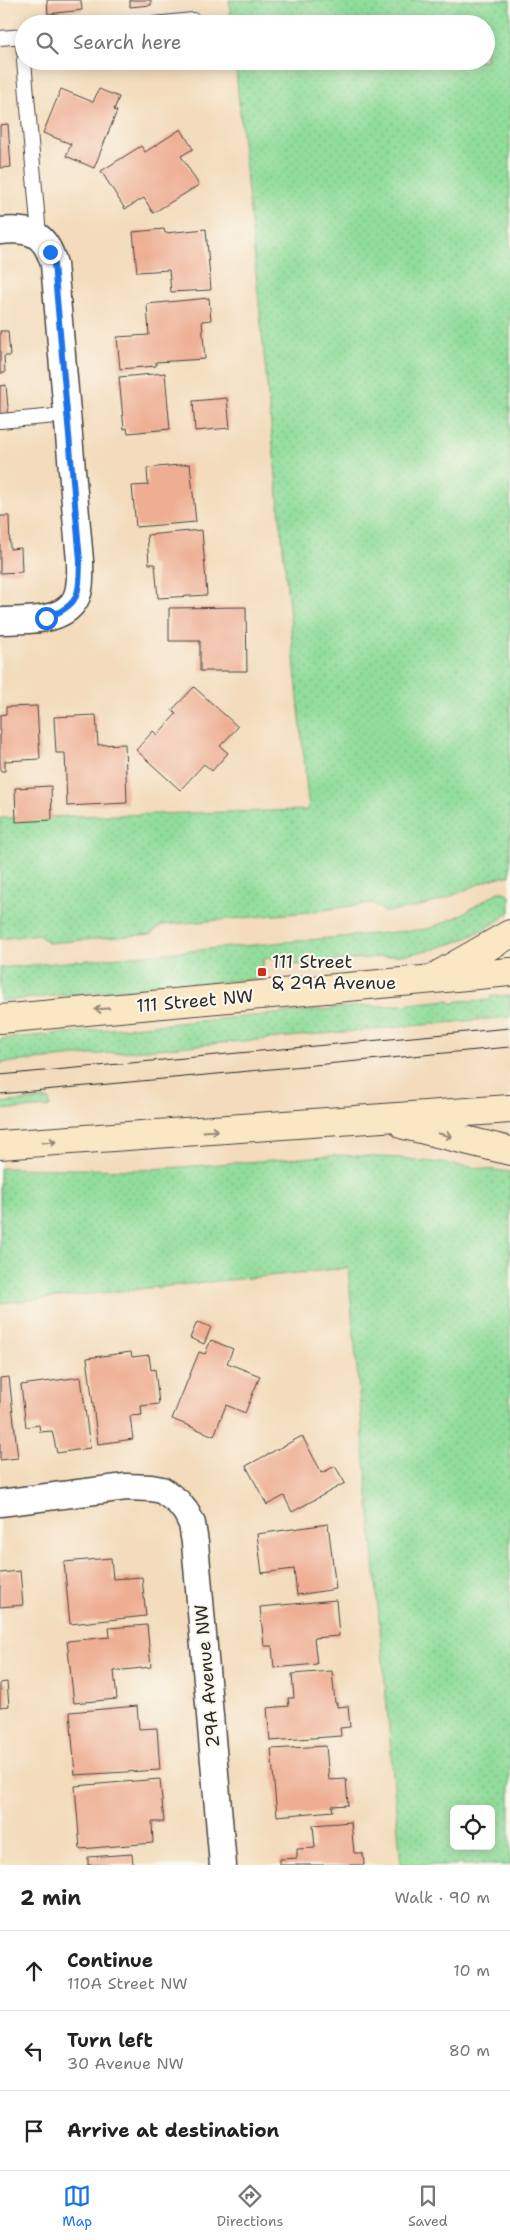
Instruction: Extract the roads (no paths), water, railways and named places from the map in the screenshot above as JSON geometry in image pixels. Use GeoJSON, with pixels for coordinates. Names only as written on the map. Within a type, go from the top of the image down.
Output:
{"type":"FeatureCollection","features":[{"type":"Feature","properties":{"kind":"main road"},"geometry":{"type":"LineString","coordinates":[[430,980],[510,934]]}},
{"type":"Feature","properties":{"kind":"main road","name":"111 Street NW"},"geometry":{"type":"LineString","coordinates":[[0,1019],[510,972]]}},
{"type":"Feature","properties":{"kind":"main road"},"geometry":{"type":"LineString","coordinates":[[0,1145],[510,1109]]}},
{"type":"Feature","properties":{"kind":"main road"},"geometry":{"type":"LineString","coordinates":[[381,1119],[510,1151]]}},
{"type":"Feature","properties":{"kind":"street"},"geometry":{"type":"LineString","coordinates":[[0,231],[28,231],[41,238],[50,252],[54,264],[80,561],[80,584],[74,602],[62,612],[46,618],[0,621]]}},
{"type":"Feature","properties":{"kind":"street","name":"29A Avenue NW"},"geometry":{"type":"LineString","coordinates":[[0,1503],[126,1487],[151,1488],[171,1495],[186,1512],[192,1524],[195,1543],[223,1865]]}},
{"type":"Feature","properties":{"kind":"lane"},"geometry":{"type":"LineString","coordinates":[[0,38],[15,37]]}},
{"type":"Feature","properties":{"kind":"lane"},"geometry":{"type":"LineString","coordinates":[[25,70],[41,238]]}},
{"type":"Feature","properties":{"kind":"lane"},"geometry":{"type":"LineString","coordinates":[[0,421],[67,415]]}},
{"type":"Feature","properties":{"kind":"tram line"},"geometry":{"type":"LineString","coordinates":[[0,1075],[510,1028]]}},
{"type":"Feature","properties":{"kind":"tram line"},"geometry":{"type":"LineString","coordinates":[[0,1094],[510,1047]]}},
{"type":"Feature","properties":{"kind":"place","name":"111 Street & 29A Avenue"},"geometry":{"type":"Point","coordinates":[262,972]}}]}
